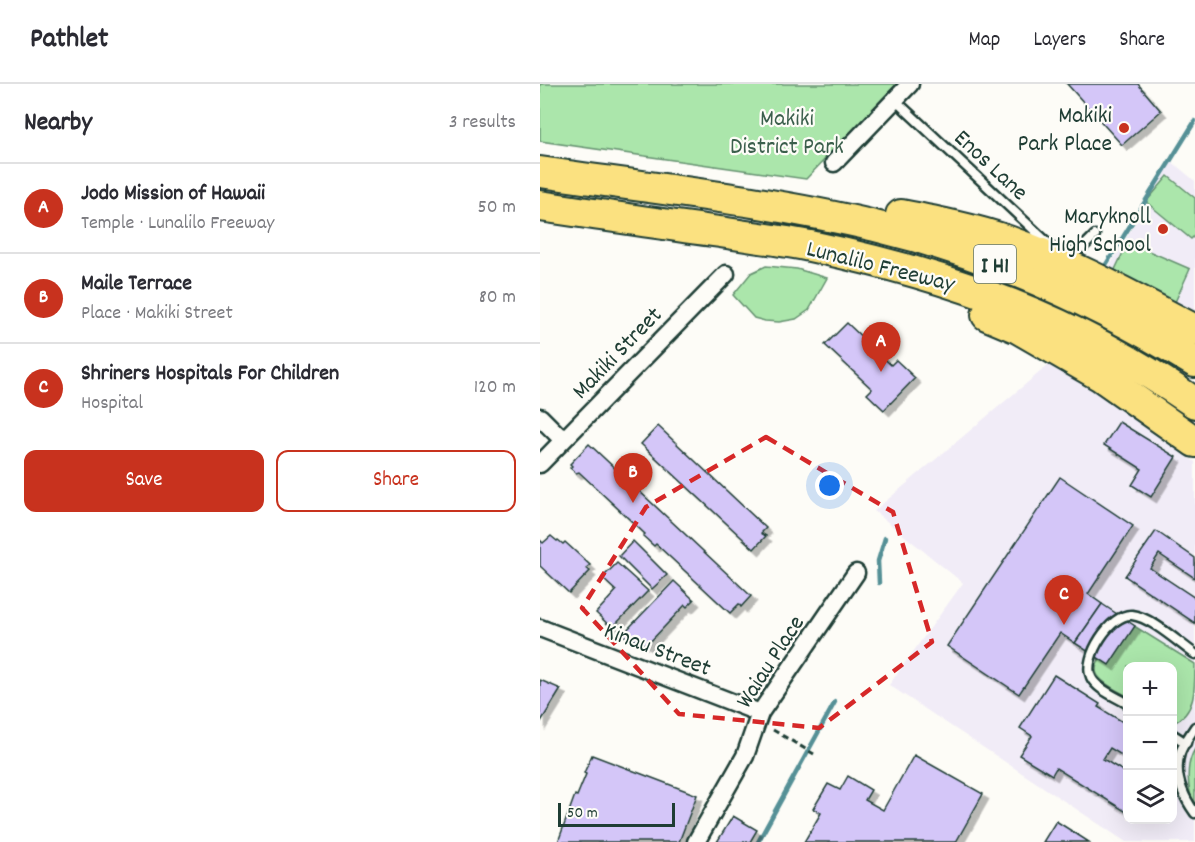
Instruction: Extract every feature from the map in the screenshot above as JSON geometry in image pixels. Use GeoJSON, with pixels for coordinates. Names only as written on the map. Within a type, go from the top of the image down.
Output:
{"type":"FeatureCollection","features":[{"type":"Feature","properties":{"kind":"highway","name":"Lunalilo Freeway"},"geometry":{"type":"LineString","coordinates":[[540,172],[780,207],[877,226],[948,247],[1017,272],[1106,312],[1195,362]]}},
{"type":"Feature","properties":{"kind":"highway","name":"Lunalilo Freeway"},"geometry":{"type":"LineString","coordinates":[[540,206],[808,245],[922,273],[1010,302],[1101,344],[1195,403]]}},
{"type":"Feature","properties":{"kind":"highway"},"geometry":{"type":"LineString","coordinates":[[780,207],[898,214],[954,225],[1008,241],[1091,276],[1195,330]]}},
{"type":"Feature","properties":{"kind":"highway"},"geometry":{"type":"LineString","coordinates":[[808,245],[935,293],[1018,328],[1101,376],[1195,442]]}},
{"type":"Feature","properties":{"kind":"street"},"geometry":{"type":"LineString","coordinates":[[834,163],[910,84]]}},
{"type":"Feature","properties":{"kind":"street","name":"Makiki Street"},"geometry":{"type":"LineString","coordinates":[[540,464],[726,274]]}},
{"type":"Feature","properties":{"kind":"street"},"geometry":{"type":"LineString","coordinates":[[540,417],[562,440]]}},
{"type":"Feature","properties":{"kind":"street","name":"Waiau Place"},"geometry":{"type":"LineString","coordinates":[[696,842],[745,756],[760,713],[856,573]]}},
{"type":"Feature","properties":{"kind":"street","name":"Kinau Street"},"geometry":{"type":"LineString","coordinates":[[540,628],[760,713]]}},
{"type":"Feature","properties":{"kind":"lane","name":"Enos Lane"},"geometry":{"type":"LineString","coordinates":[[895,100],[1052,246],[1073,253],[1080,250],[1095,235]]}},
{"type":"Feature","properties":{"kind":"lane"},"geometry":{"type":"LineString","coordinates":[[1123,701],[1094,682],[1089,675],[1088,663],[1091,655],[1115,620],[1131,615],[1143,618],[1195,654]]}},
{"type":"Feature","properties":{"kind":"lane"},"geometry":{"type":"LineString","coordinates":[[1195,727],[1180,752],[1178,766],[1183,795],[1195,813]]}},
{"type":"Feature","properties":{"kind":"lane"},"geometry":{"type":"LineString","coordinates":[[1177,737],[1186,743]]}},
{"type":"Feature","properties":{"kind":"path"},"geometry":{"type":"LineString","coordinates":[[773,730],[814,754]]}},
{"type":"Feature","properties":{"kind":"highlighted area"},"geometry":{"type":"Polygon","coordinates":[[[766,437],[893,512],[932,642],[819,728],[679,714],[582,608],[646,507],[766,437]]]}},
{"type":"Feature","properties":{"kind":"shaded area","name":"Maryknoll High School"},"geometry":{"type":"Polygon","coordinates":[[[1171,161],[1195,181],[1195,317],[1104,276],[1171,161]]]}},
{"type":"Feature","properties":{"kind":"shaded area"},"geometry":{"type":"Polygon","coordinates":[[[1052,362],[1195,462],[1195,842],[1126,842],[889,685],[963,583],[874,511],[1052,362]]]}},
{"type":"Feature","properties":{"kind":"green space","name":"Makiki District Park"},"geometry":{"type":"Polygon","coordinates":[[[540,84],[897,84],[806,179],[540,141],[540,84]]]}},
{"type":"Feature","properties":{"kind":"green space"},"geometry":{"type":"Polygon","coordinates":[[[1168,176],[1195,198],[1195,235],[1191,239],[1146,202],[1168,176]]]}},
{"type":"Feature","properties":{"kind":"green space"},"geometry":{"type":"Polygon","coordinates":[[[1128,242],[1190,269],[1175,302],[1113,274],[1128,242]]]}},
{"type":"Feature","properties":{"kind":"green space"},"geometry":{"type":"Polygon","coordinates":[[[766,266],[797,269],[827,278],[809,310],[796,319],[779,322],[765,321],[754,318],[733,295],[751,273],[766,266]]]}},
{"type":"Feature","properties":{"kind":"green space"},"geometry":{"type":"Polygon","coordinates":[[[1131,624],[1195,664],[1194,692],[1190,707],[1186,714],[1177,721],[1177,662],[1123,662],[1123,694],[1099,678],[1096,670],[1097,664],[1107,644],[1125,626],[1131,624]]]}},
{"type":"Feature","properties":{"kind":"green space"},"geometry":{"type":"Polygon","coordinates":[[[1195,749],[1195,807],[1190,793],[1188,770],[1195,749]]]}},
{"type":"Feature","properties":{"kind":"building","name":"Makiki Park Place"},"geometry":{"type":"Polygon","coordinates":[[[1067,84],[1138,84],[1161,111],[1122,145],[1067,84]]]}},
{"type":"Feature","properties":{"kind":"building"},"geometry":{"type":"Polygon","coordinates":[[[847,323],[891,365],[896,360],[915,378],[884,410],[867,394],[872,389],[825,345],[847,323]]]}},
{"type":"Feature","properties":{"kind":"building"},"geometry":{"type":"Polygon","coordinates":[[[1119,422],[1176,457],[1151,497],[1132,485],[1142,469],[1104,445],[1119,422]]]}},
{"type":"Feature","properties":{"kind":"building"},"geometry":{"type":"Polygon","coordinates":[[[658,426],[766,528],[761,533],[766,536],[754,549],[641,444],[658,426]]]}},
{"type":"Feature","properties":{"kind":"building"},"geometry":{"type":"Polygon","coordinates":[[[589,444],[751,596],[741,607],[739,604],[730,613],[656,544],[654,546],[643,536],[645,534],[579,472],[576,473],[570,468],[572,466],[570,464],[589,444]]]}},
{"type":"Feature","properties":{"kind":"building"},"geometry":{"type":"Polygon","coordinates":[[[1060,477],[1133,526],[1088,594],[1102,604],[1075,643],[1060,633],[1019,694],[947,646],[1060,477]]]}},
{"type":"Feature","properties":{"kind":"building"},"geometry":{"type":"Polygon","coordinates":[[[1156,531],[1195,558],[1195,578],[1159,554],[1150,568],[1195,598],[1195,623],[1125,576],[1156,531]]]}},
{"type":"Feature","properties":{"kind":"building"},"geometry":{"type":"Polygon","coordinates":[[[551,536],[563,544],[565,542],[590,565],[586,568],[590,571],[569,593],[540,566],[540,540],[543,543],[551,536]]]}},
{"type":"Feature","properties":{"kind":"building"},"geometry":{"type":"Polygon","coordinates":[[[633,541],[667,575],[652,589],[619,556],[633,541]]]}},
{"type":"Feature","properties":{"kind":"building"},"geometry":{"type":"Polygon","coordinates":[[[617,563],[648,591],[612,628],[596,613],[616,591],[602,578],[617,563]]]}},
{"type":"Feature","properties":{"kind":"building"},"geometry":{"type":"Polygon","coordinates":[[[674,581],[694,600],[687,607],[685,605],[647,645],[622,635],[674,581]]]}},
{"type":"Feature","properties":{"kind":"building"},"geometry":{"type":"Polygon","coordinates":[[[1102,604],[1135,626],[1109,665],[1075,643],[1102,604]]]}},
{"type":"Feature","properties":{"kind":"building"},"geometry":{"type":"Polygon","coordinates":[[[1054,675],[1100,704],[1098,707],[1123,722],[1123,756],[1110,748],[1103,759],[1123,771],[1123,810],[1056,768],[1052,775],[1019,755],[1032,736],[1020,728],[1054,675]]]}},
{"type":"Feature","properties":{"kind":"building"},"geometry":{"type":"Polygon","coordinates":[[[540,680],[561,689],[540,723],[540,680]]]}},
{"type":"Feature","properties":{"kind":"building"},"geometry":{"type":"Polygon","coordinates":[[[592,755],[697,795],[679,842],[558,842],[592,755]]]}},
{"type":"Feature","properties":{"kind":"building"},"geometry":{"type":"Polygon","coordinates":[[[914,755],[983,794],[956,842],[804,842],[821,813],[813,809],[828,784],[840,790],[848,776],[871,790],[865,800],[883,810],[914,755]]]}},
{"type":"Feature","properties":{"kind":"building"},"geometry":{"type":"Polygon","coordinates":[[[733,816],[757,830],[750,842],[717,842],[733,816]]]}},
{"type":"Feature","properties":{"kind":"building"},"geometry":{"type":"Polygon","coordinates":[[[1056,821],[1089,842],[1043,842],[1056,821]]]}},
{"type":"Feature","properties":{"kind":"waterway"},"geometry":{"type":"LineString","coordinates":[[1102,271],[1195,121]]}},
{"type":"Feature","properties":{"kind":"waterway"},"geometry":{"type":"LineString","coordinates":[[879,583],[878,561],[885,538]]}},
{"type":"Feature","properties":{"kind":"waterway"},"geometry":{"type":"LineString","coordinates":[[758,842],[835,702]]}},
{"type":"Feature","properties":{"kind":"place","name":"Makiki Park Place"},"geometry":{"type":"Point","coordinates":[1124,128]}},
{"type":"Feature","properties":{"kind":"place","name":"Maryknoll High School"},"geometry":{"type":"Point","coordinates":[1163,229]}},
{"type":"Feature","properties":{"kind":"place","name":"Jodo Mission of Hawaii"},"geometry":{"type":"Point","coordinates":[881,372]}},
{"type":"Feature","properties":{"kind":"place","name":"Maile Terrace"},"geometry":{"type":"Point","coordinates":[633,503]}},
{"type":"Feature","properties":{"kind":"place","name":"Shriners Hospitals For Children"},"geometry":{"type":"Point","coordinates":[1064,625]}}]}
